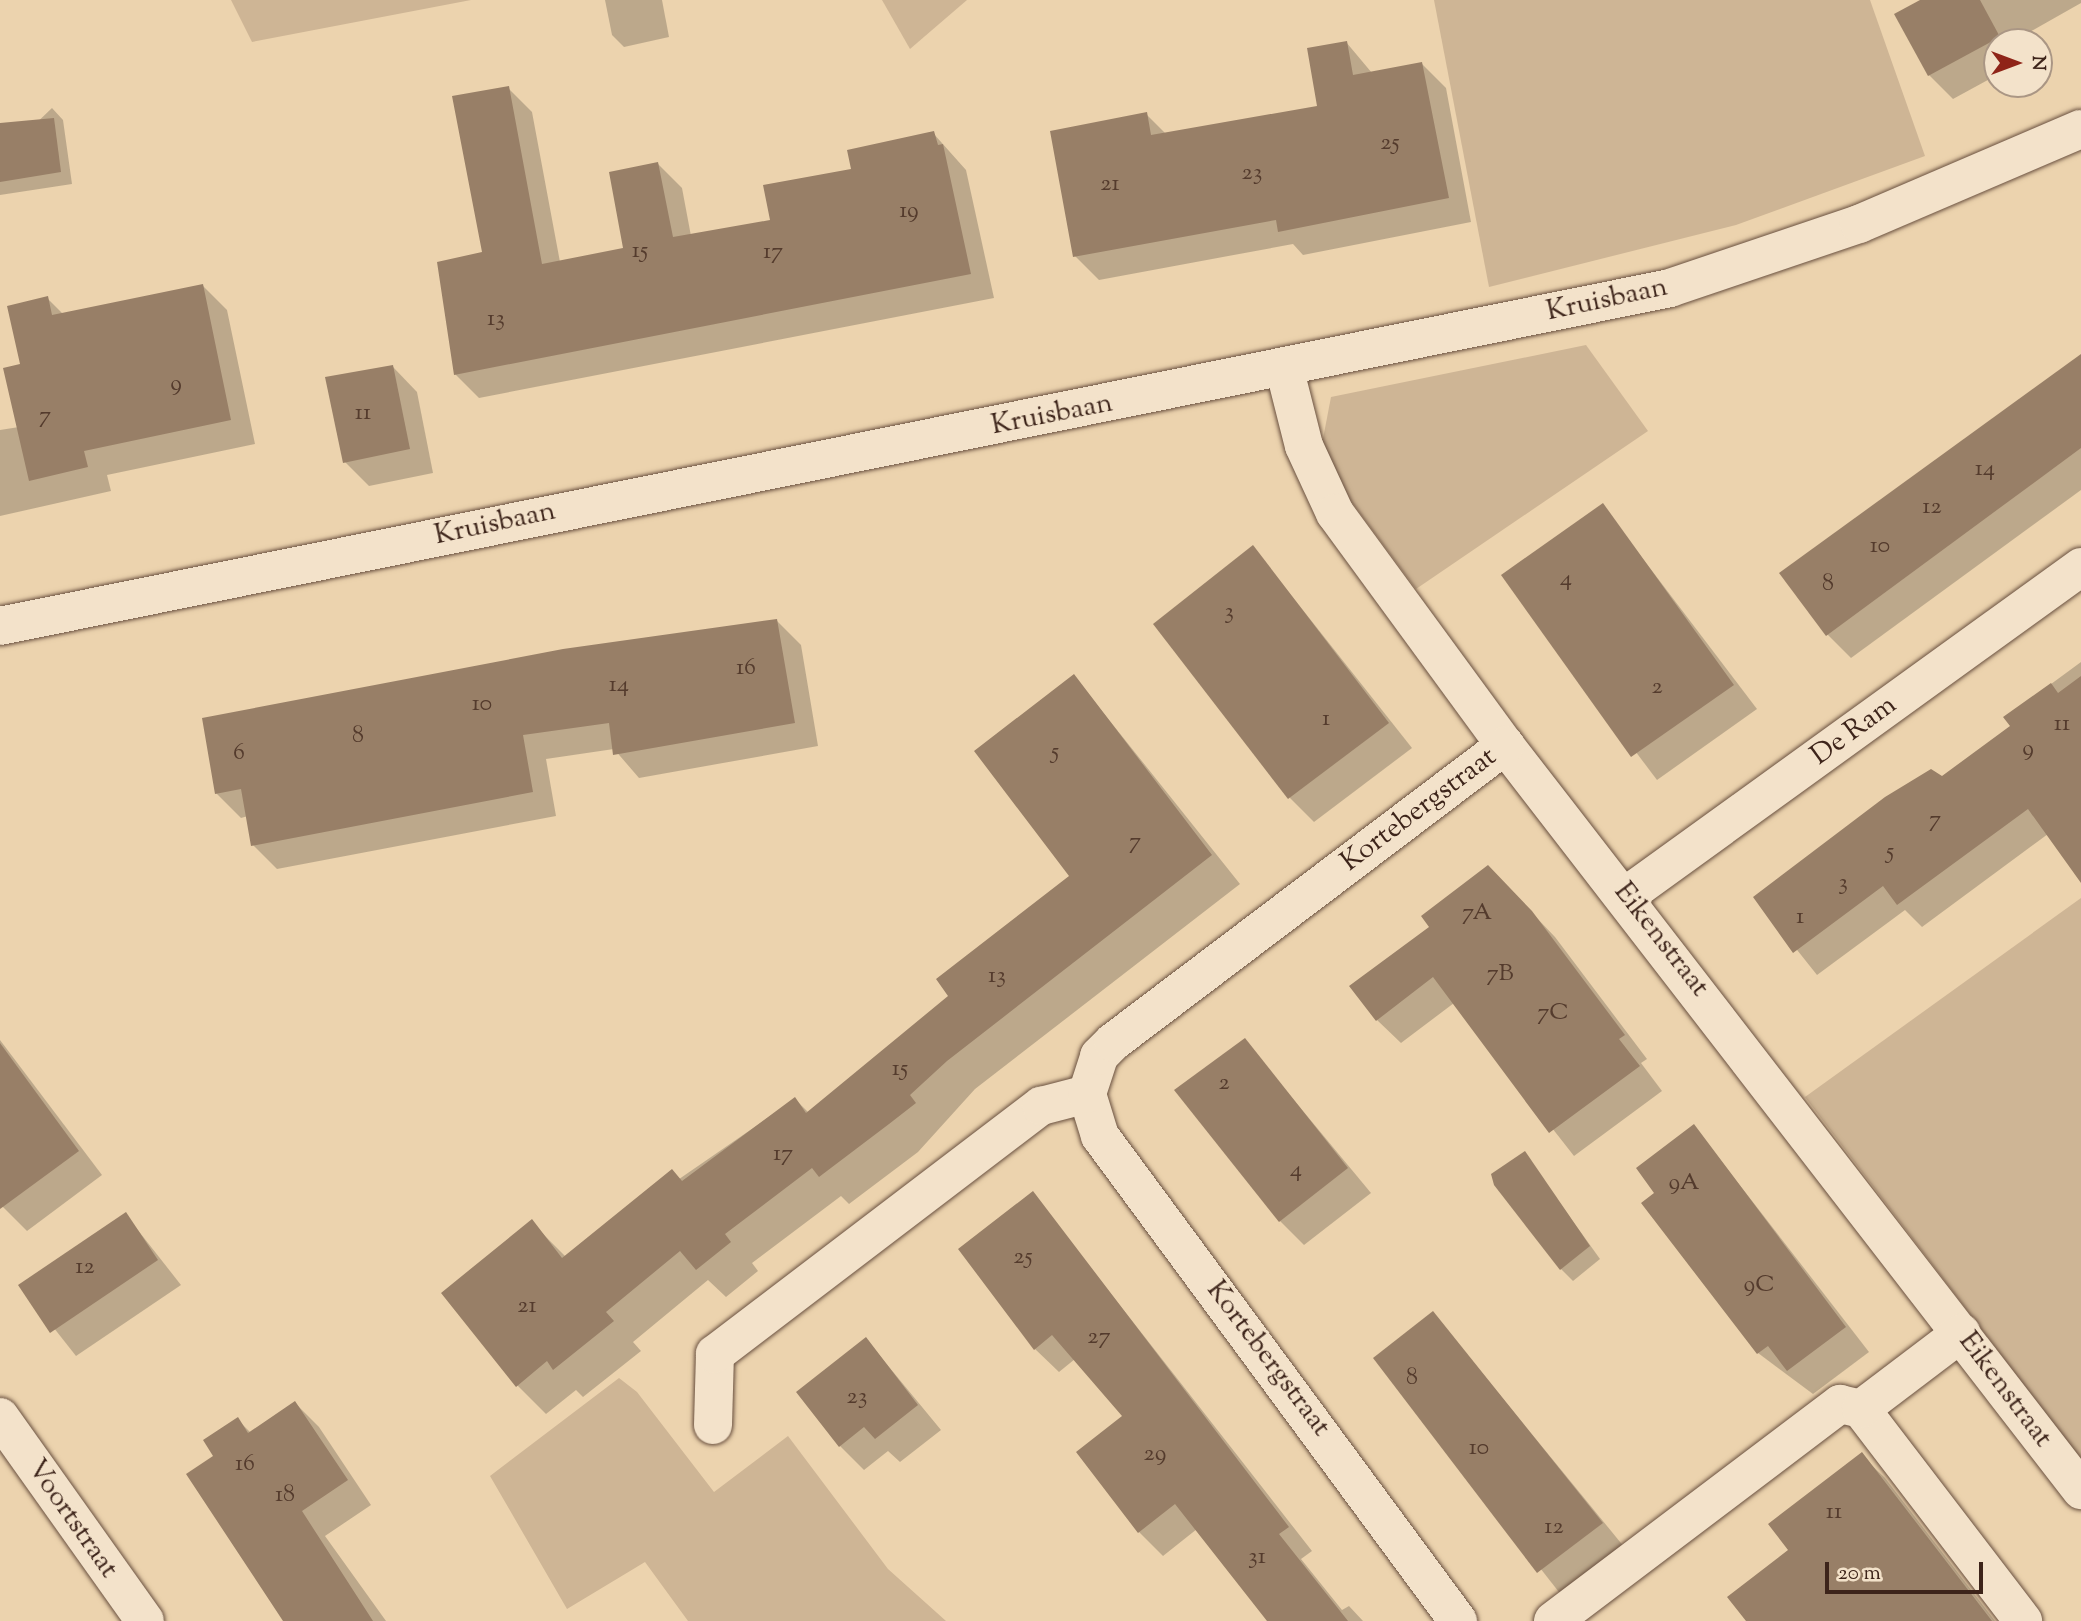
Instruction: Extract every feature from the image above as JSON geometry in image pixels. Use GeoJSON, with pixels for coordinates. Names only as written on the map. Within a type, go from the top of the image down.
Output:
{"type":"FeatureCollection","features":[{"type":"Feature","properties":{"kind":"street","name":"Kruisbaan"},"geometry":{"type":"LineString","coordinates":[[0,626],[1670,288],[1859,224],[2081,129]]}},
{"type":"Feature","properties":{"kind":"street","name":"Eikenstraat"},"geometry":{"type":"LineString","coordinates":[[1284,367],[1304,446],[1335,513],[1505,745],[1627,895],[2081,1490]]}},
{"type":"Feature","properties":{"kind":"street","name":"De Ram"},"geometry":{"type":"LineString","coordinates":[[1627,895],[2081,567]]}},
{"type":"Feature","properties":{"kind":"street","name":"Kortebergstraat"},"geometry":{"type":"LineString","coordinates":[[1458,1621],[1100,1136],[1087,1094],[1099,1056],[1113,1042],[1505,745]]}},
{"type":"Feature","properties":{"kind":"street"},"geometry":{"type":"LineString","coordinates":[[713,1425],[715,1354],[1041,1107],[1087,1094]]}},
{"type":"Feature","properties":{"kind":"street"},"geometry":{"type":"LineString","coordinates":[[1861,1409],[1961,1333]]}},
{"type":"Feature","properties":{"kind":"street"},"geometry":{"type":"LineString","coordinates":[[1553,1621],[1840,1404],[1861,1409],[2023,1621]]}},
{"type":"Feature","properties":{"kind":"street","name":"Voortstraat"},"geometry":{"type":"LineString","coordinates":[[0,1416],[145,1621]]}},
{"type":"Feature","properties":{"kind":"shaded area"},"geometry":{"type":"Polygon","coordinates":[[[231,0],[471,0],[252,42],[231,0]]]}},
{"type":"Feature","properties":{"kind":"shaded area"},"geometry":{"type":"Polygon","coordinates":[[[882,0],[967,0],[910,49],[882,0]]]}},
{"type":"Feature","properties":{"kind":"shaded area"},"geometry":{"type":"Polygon","coordinates":[[[1434,0],[1870,0],[1925,156],[1736,225],[1489,287],[1434,0]]]}},
{"type":"Feature","properties":{"kind":"shaded area"},"geometry":{"type":"Polygon","coordinates":[[[1586,345],[1648,431],[1416,589],[1337,482],[1322,444],[1331,397],[1586,345]]]}},
{"type":"Feature","properties":{"kind":"shaded area"},"geometry":{"type":"Polygon","coordinates":[[[2081,898],[2081,1460],[1805,1097],[2081,898]]]}},
{"type":"Feature","properties":{"kind":"shaded area"},"geometry":{"type":"Polygon","coordinates":[[[619,1378],[637,1392],[714,1492],[788,1436],[888,1569],[946,1621],[688,1621],[645,1562],[567,1609],[490,1476],[619,1378]]]}},
{"type":"Feature","properties":{"kind":"building"},"geometry":{"type":"Polygon","coordinates":[[[1920,0],[1980,0],[1995,28],[1983,28],[1983,46],[1928,76],[1894,14],[1920,0]]]}},
{"type":"Feature","properties":{"kind":"building"},"geometry":{"type":"Polygon","coordinates":[[[1347,41],[1353,75],[1422,62],[1449,198],[1278,232],[1276,220],[1073,257],[1050,131],[1147,112],[1151,135],[1317,106],[1307,48],[1347,41]]]}},
{"type":"Feature","properties":{"kind":"building"},"geometry":{"type":"Polygon","coordinates":[[[509,86],[542,264],[623,248],[609,172],[658,162],[673,237],[770,220],[763,185],[851,169],[847,150],[934,131],[938,145],[943,144],[971,274],[454,375],[437,262],[482,252],[452,96],[509,86]]]}},
{"type":"Feature","properties":{"kind":"building"},"geometry":{"type":"Polygon","coordinates":[[[54,118],[61,172],[0,182],[0,123],[54,118]]]}},
{"type":"Feature","properties":{"kind":"building"},"geometry":{"type":"Polygon","coordinates":[[[203,284],[231,420],[84,451],[88,467],[29,481],[3,368],[20,364],[7,306],[48,296],[52,315],[203,284]]]}},
{"type":"Feature","properties":{"kind":"building"},"geometry":{"type":"Polygon","coordinates":[[[2081,354],[2081,448],[1826,636],[1779,573],[2081,354]]]}},
{"type":"Feature","properties":{"kind":"building"},"geometry":{"type":"Polygon","coordinates":[[[393,365],[410,449],[343,463],[325,377],[393,365]]]}},
{"type":"Feature","properties":{"kind":"building"},"geometry":{"type":"Polygon","coordinates":[[[1603,503],[1734,685],[1631,757],[1501,575],[1603,503]]]}},
{"type":"Feature","properties":{"kind":"building"},"geometry":{"type":"Polygon","coordinates":[[[1253,545],[1389,723],[1288,799],[1153,624],[1253,545]]]}},
{"type":"Feature","properties":{"kind":"building"},"geometry":{"type":"Polygon","coordinates":[[[777,619],[795,723],[613,755],[609,723],[523,735],[533,792],[251,846],[241,789],[215,794],[202,718],[563,649],[777,619]]]}},
{"type":"Feature","properties":{"kind":"building"},"geometry":{"type":"Polygon","coordinates":[[[1074,674],[1212,855],[947,1061],[910,1095],[916,1103],[889,1124],[819,1177],[812,1168],[725,1234],[731,1242],[696,1270],[680,1251],[606,1312],[614,1321],[553,1370],[547,1361],[516,1387],[441,1293],[532,1219],[562,1258],[672,1169],[682,1181],[795,1097],[806,1113],[948,996],[936,979],[1069,876],[974,751],[1074,674]]]}},
{"type":"Feature","properties":{"kind":"building"},"geometry":{"type":"Polygon","coordinates":[[[2081,676],[2081,883],[2028,809],[1897,905],[1883,886],[1793,953],[1753,897],[1885,797],[1931,769],[1942,776],[2010,726],[2003,717],[2051,683],[2058,693],[2081,676]]]}},
{"type":"Feature","properties":{"kind":"building"},"geometry":{"type":"Polygon","coordinates":[[[1488,865],[1532,911],[1625,1035],[1619,1039],[1640,1066],[1549,1133],[1433,977],[1376,1021],[1349,986],[1429,927],[1421,916],[1488,865]]]}},
{"type":"Feature","properties":{"kind":"building"},"geometry":{"type":"Polygon","coordinates":[[[1245,1038],[1348,1168],[1279,1222],[1174,1090],[1245,1038]]]}},
{"type":"Feature","properties":{"kind":"building"},"geometry":{"type":"Polygon","coordinates":[[[0,1043],[79,1151],[0,1209],[0,1043]]]}},
{"type":"Feature","properties":{"kind":"building"},"geometry":{"type":"Polygon","coordinates":[[[1694,1124],[1846,1327],[1787,1371],[1768,1346],[1757,1354],[1641,1203],[1654,1193],[1636,1168],[1694,1124]]]}},
{"type":"Feature","properties":{"kind":"building"},"geometry":{"type":"Polygon","coordinates":[[[1525,1151],[1590,1246],[1560,1270],[1494,1185],[1491,1174],[1525,1151]]]}},
{"type":"Feature","properties":{"kind":"building"},"geometry":{"type":"Polygon","coordinates":[[[1033,1191],[1289,1527],[1279,1534],[1348,1621],[1267,1621],[1175,1504],[1138,1533],[1076,1452],[1122,1416],[1052,1335],[1034,1350],[958,1249],[1033,1191]]]}},
{"type":"Feature","properties":{"kind":"building"},"geometry":{"type":"Polygon","coordinates":[[[126,1212],[158,1260],[50,1333],[18,1285],[126,1212]]]}},
{"type":"Feature","properties":{"kind":"building"},"geometry":{"type":"Polygon","coordinates":[[[1433,1311],[1603,1523],[1537,1573],[1373,1358],[1433,1311]]]}},
{"type":"Feature","properties":{"kind":"building"},"geometry":{"type":"Polygon","coordinates":[[[866,1337],[918,1405],[875,1439],[864,1427],[839,1447],[796,1392],[866,1337]]]}},
{"type":"Feature","properties":{"kind":"building"},"geometry":{"type":"Polygon","coordinates":[[[295,1401],[348,1480],[302,1511],[373,1621],[283,1621],[186,1474],[213,1456],[203,1440],[238,1417],[248,1433],[295,1401]]]}},
{"type":"Feature","properties":{"kind":"building"},"geometry":{"type":"Polygon","coordinates":[[[1862,1452],[1992,1621],[1746,1621],[1727,1597],[1788,1550],[1768,1524],[1862,1452]]]}}]}
